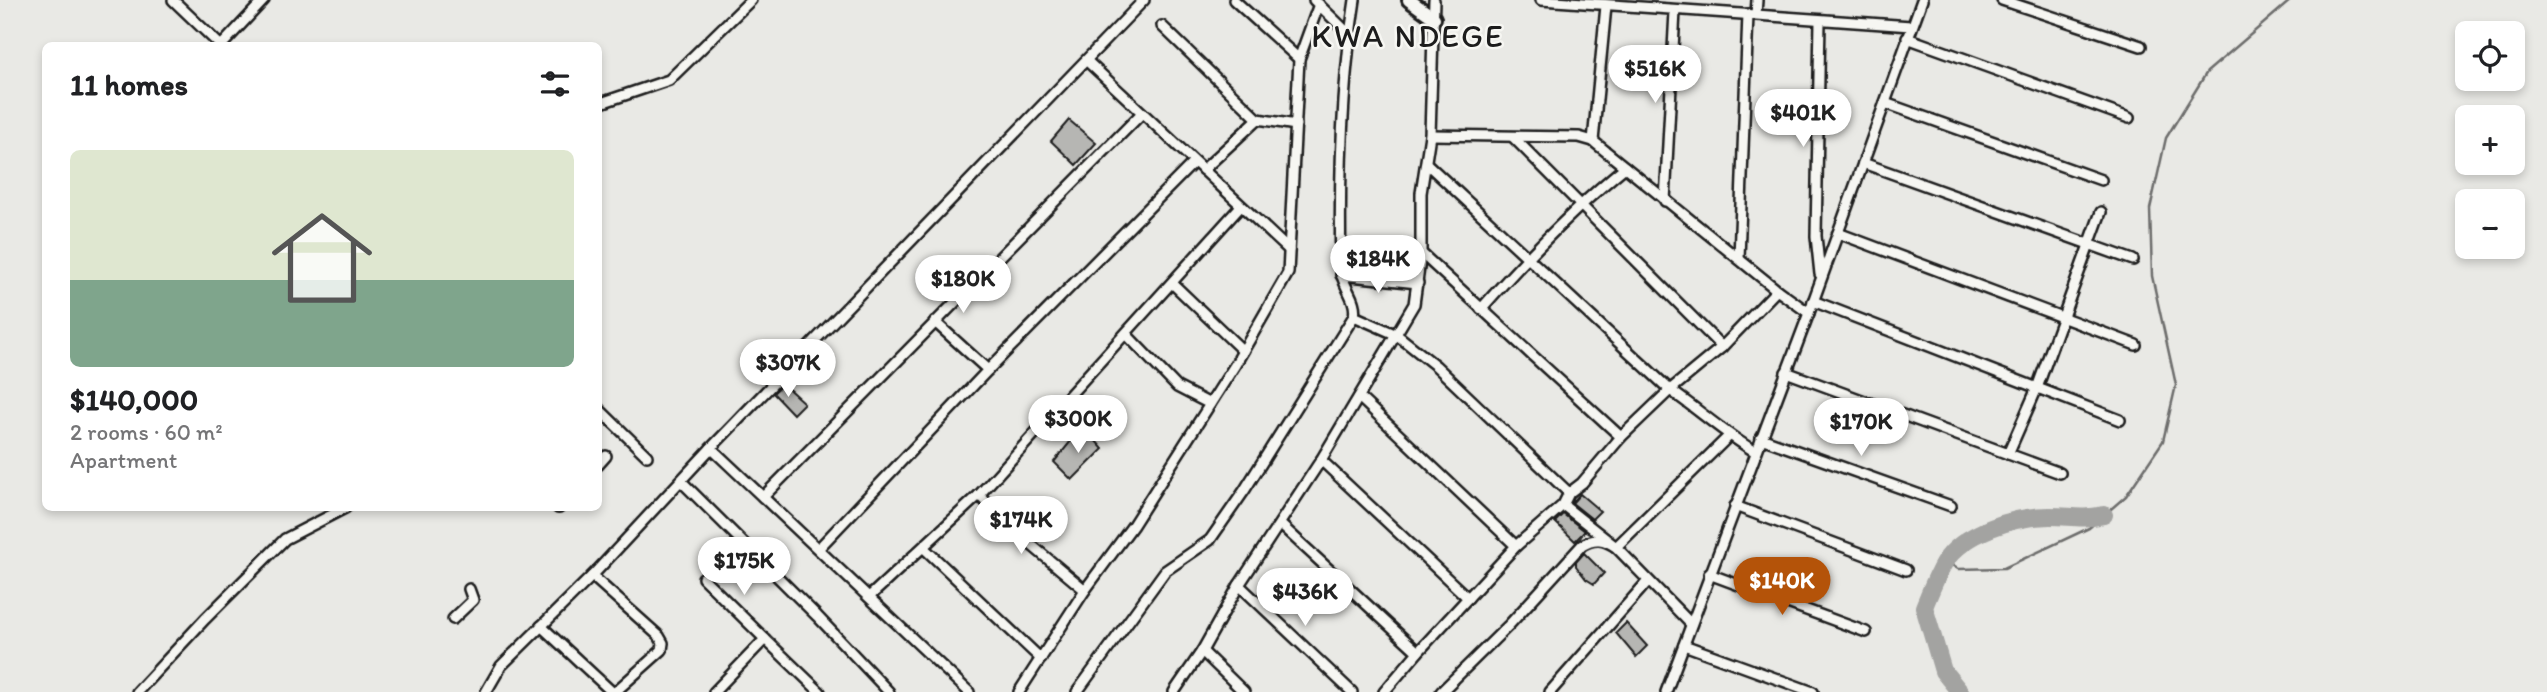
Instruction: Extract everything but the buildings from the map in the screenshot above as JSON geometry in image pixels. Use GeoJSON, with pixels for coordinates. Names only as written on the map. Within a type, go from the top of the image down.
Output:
{"type":"FeatureCollection","features":[{"type":"Feature","properties":{"kind":"street"},"geometry":{"type":"LineString","coordinates":[[173,0],[217,42]]}},
{"type":"Feature","properties":{"kind":"street"},"geometry":{"type":"LineString","coordinates":[[225,42],[264,0]]}},
{"type":"Feature","properties":{"kind":"street"},"geometry":{"type":"LineString","coordinates":[[602,103],[669,80],[751,0]]}},
{"type":"Feature","properties":{"kind":"street"},"geometry":{"type":"LineString","coordinates":[[486,692],[501,666],[593,576],[711,448],[1144,0]]}},
{"type":"Feature","properties":{"kind":"street"},"geometry":{"type":"LineString","coordinates":[[1234,0],[1299,59]]}},
{"type":"Feature","properties":{"kind":"street"},"geometry":{"type":"LineString","coordinates":[[1077,692],[1165,571],[1210,540],[1244,491],[1354,316],[1354,304],[1341,275],[1343,128],[1354,0]]}},
{"type":"Feature","properties":{"kind":"street"},"geometry":{"type":"LineString","coordinates":[[1409,0],[1434,18]]}},
{"type":"Feature","properties":{"kind":"street"},"geometry":{"type":"LineString","coordinates":[[1174,692],[1202,651],[1239,586],[1281,525],[1414,304],[1421,253],[1421,193],[1430,135],[1434,0]]}},
{"type":"Feature","properties":{"kind":"street"},"geometry":{"type":"LineString","coordinates":[[1541,0],[1911,26]]}},
{"type":"Feature","properties":{"kind":"street"},"geometry":{"type":"LineString","coordinates":[[1739,258],[1752,14],[1757,0]]}},
{"type":"Feature","properties":{"kind":"street"},"geometry":{"type":"LineString","coordinates":[[1666,692],[1809,313],[1820,276],[1922,0]]}},
{"type":"Feature","properties":{"kind":"street"},"geometry":{"type":"LineString","coordinates":[[2002,0],[2141,46]]}},
{"type":"Feature","properties":{"kind":"street"},"geometry":{"type":"LineString","coordinates":[[1019,692],[1085,590],[1133,525],[1243,351],[1288,273],[1292,242],[1299,59],[1316,2],[1349,34]]}},
{"type":"Feature","properties":{"kind":"street"},"geometry":{"type":"LineString","coordinates":[[1593,141],[1606,6]]}},
{"type":"Feature","properties":{"kind":"street"},"geometry":{"type":"LineString","coordinates":[[1665,201],[1675,11]]}},
{"type":"Feature","properties":{"kind":"street"},"geometry":{"type":"LineString","coordinates":[[1820,21],[1816,246],[1820,276]]}},
{"type":"Feature","properties":{"kind":"street"},"geometry":{"type":"LineString","coordinates":[[1162,26],[1258,119],[1296,125]]}},
{"type":"Feature","properties":{"kind":"street"},"geometry":{"type":"LineString","coordinates":[[1907,38],[2129,118]]}},
{"type":"Feature","properties":{"kind":"street"},"geometry":{"type":"LineString","coordinates":[[1087,61],[1289,250]]}},
{"type":"Feature","properties":{"kind":"street"},"geometry":{"type":"LineString","coordinates":[[1885,103],[2101,180]]}},
{"type":"Feature","properties":{"kind":"street"},"geometry":{"type":"LineString","coordinates":[[763,497],[1142,113]]}},
{"type":"Feature","properties":{"kind":"street"},"geometry":{"type":"LineString","coordinates":[[1203,170],[1258,119]]}},
{"type":"Feature","properties":{"kind":"street"},"geometry":{"type":"LineString","coordinates":[[1430,135],[1579,137],[1593,141],[1809,313]]}},
{"type":"Feature","properties":{"kind":"street"},"geometry":{"type":"LineString","coordinates":[[1513,137],[1722,347]]}},
{"type":"Feature","properties":{"kind":"street"},"geometry":{"type":"LineString","coordinates":[[819,548],[988,370],[1194,162]]}},
{"type":"Feature","properties":{"kind":"street"},"geometry":{"type":"LineString","coordinates":[[1426,163],[1670,390],[1702,412],[1729,436],[1756,452]]}},
{"type":"Feature","properties":{"kind":"street"},"geometry":{"type":"LineString","coordinates":[[1863,163],[2133,260]]}},
{"type":"Feature","properties":{"kind":"street"},"geometry":{"type":"LineString","coordinates":[[1481,309],[1527,257],[1581,203],[1625,167]]}},
{"type":"Feature","properties":{"kind":"street"},"geometry":{"type":"LineString","coordinates":[[869,597],[979,495],[1241,206]]}},
{"type":"Feature","properties":{"kind":"street"},"geometry":{"type":"LineString","coordinates":[[2008,454],[2038,388],[2101,212]]}},
{"type":"Feature","properties":{"kind":"street"},"geometry":{"type":"LineString","coordinates":[[1838,233],[2136,345]]}},
{"type":"Feature","properties":{"kind":"street"},"geometry":{"type":"LineString","coordinates":[[1421,253],[1621,438]]}},
{"type":"Feature","properties":{"kind":"street"},"geometry":{"type":"LineString","coordinates":[[1341,275],[1418,283]]}},
{"type":"Feature","properties":{"kind":"street"},"geometry":{"type":"LineString","coordinates":[[1172,283],[1243,351]]}},
{"type":"Feature","properties":{"kind":"street"},"geometry":{"type":"LineString","coordinates":[[1384,692],[1516,546],[1563,505],[1569,493],[1582,483],[1621,438],[1670,390],[1722,347],[1777,290]]}},
{"type":"Feature","properties":{"kind":"street"},"geometry":{"type":"LineString","coordinates":[[1813,301],[2120,420]]}},
{"type":"Feature","properties":{"kind":"street"},"geometry":{"type":"LineString","coordinates":[[1354,316],[1397,335],[1436,366],[1569,493]]}},
{"type":"Feature","properties":{"kind":"street"},"geometry":{"type":"LineString","coordinates":[[935,322],[988,370]]}},
{"type":"Feature","properties":{"kind":"street"},"geometry":{"type":"LineString","coordinates":[[1126,334],[1177,387],[1210,404]]}},
{"type":"Feature","properties":{"kind":"street"},"geometry":{"type":"LineString","coordinates":[[1786,372],[2060,473]]}},
{"type":"Feature","properties":{"kind":"street"},"geometry":{"type":"LineString","coordinates":[[1359,397],[1516,546]]}},
{"type":"Feature","properties":{"kind":"street"},"geometry":{"type":"LineString","coordinates":[[602,412],[647,456]]}},
{"type":"Feature","properties":{"kind":"street"},"geometry":{"type":"LineString","coordinates":[[1616,547],[1729,436]]}},
{"type":"Feature","properties":{"kind":"street"},"geometry":{"type":"LineString","coordinates":[[1761,438],[1951,506]]}},
{"type":"Feature","properties":{"kind":"street"},"geometry":{"type":"LineString","coordinates":[[711,448],[969,692]]}},
{"type":"Feature","properties":{"kind":"street"},"geometry":{"type":"LineString","coordinates":[[602,460],[606,456]]}},
{"type":"Feature","properties":{"kind":"street"},"geometry":{"type":"LineString","coordinates":[[1321,460],[1468,598]]}},
{"type":"Feature","properties":{"kind":"street"},"geometry":{"type":"LineString","coordinates":[[682,482],[889,692]]}},
{"type":"Feature","properties":{"kind":"street"},"geometry":{"type":"LineString","coordinates":[[979,495],[1017,533],[1085,590]]}},
{"type":"Feature","properties":{"kind":"street"},"geometry":{"type":"LineString","coordinates":[[1563,505],[1616,547],[1691,624]]}},
{"type":"Feature","properties":{"kind":"street"},"geometry":{"type":"LineString","coordinates":[[1735,506],[1906,570]]}},
{"type":"Feature","properties":{"kind":"street"},"geometry":{"type":"LineString","coordinates":[[137,692],[285,539],[339,511]]}},
{"type":"Feature","properties":{"kind":"street"},"geometry":{"type":"LineString","coordinates":[[1281,525],[1418,652]]}},
{"type":"Feature","properties":{"kind":"street"},"geometry":{"type":"LineString","coordinates":[[1441,692],[1509,625],[1582,545],[1594,539],[1616,547]]}},
{"type":"Feature","properties":{"kind":"street"},"geometry":{"type":"LineString","coordinates":[[924,548],[1041,659]]}},
{"type":"Feature","properties":{"kind":"street"},"geometry":{"type":"LineString","coordinates":[[1709,573],[1866,632]]}},
{"type":"Feature","properties":{"kind":"street"},"geometry":{"type":"LineString","coordinates":[[541,626],[613,692],[662,650],[663,643],[659,636],[593,576]]}},
{"type":"Feature","properties":{"kind":"street"},"geometry":{"type":"LineString","coordinates":[[704,578],[817,691]]}},
{"type":"Feature","properties":{"kind":"street"},"geometry":{"type":"LineString","coordinates":[[1550,692],[1648,581]]}},
{"type":"Feature","properties":{"kind":"street"},"geometry":{"type":"LineString","coordinates":[[1239,586],[1352,692]]}},
{"type":"Feature","properties":{"kind":"street"},"geometry":{"type":"LineString","coordinates":[[453,619],[473,600],[469,589]]}},
{"type":"Feature","properties":{"kind":"street"},"geometry":{"type":"LineString","coordinates":[[715,692],[765,639]]}},
{"type":"Feature","properties":{"kind":"street"},"geometry":{"type":"LineString","coordinates":[[1684,645],[1813,692]]}},
{"type":"Feature","properties":{"kind":"street"},"geometry":{"type":"LineString","coordinates":[[1202,651],[1244,692]]}},
{"type":"Feature","properties":{"kind":"waterway"},"geometry":{"type":"LineString","coordinates":[[1945,561],[1958,569],[2004,568],[2089,528],[2126,496],[2163,441],[2176,385],[2152,276],[2150,209],[2166,138],[2207,72],[2291,0]]}},
{"type":"Feature","properties":{"kind":"waterway"},"geometry":{"type":"LineString","coordinates":[[1960,692],[1943,671],[1924,607],[1944,563],[1964,543],[1991,528],[2007,523],[2036,517],[2083,518],[2104,515]]}},
{"type":"Feature","properties":{"kind":"district","name":"KWA NDEGE"},"geometry":{"type":"Point","coordinates":[1408,36]}}]}
